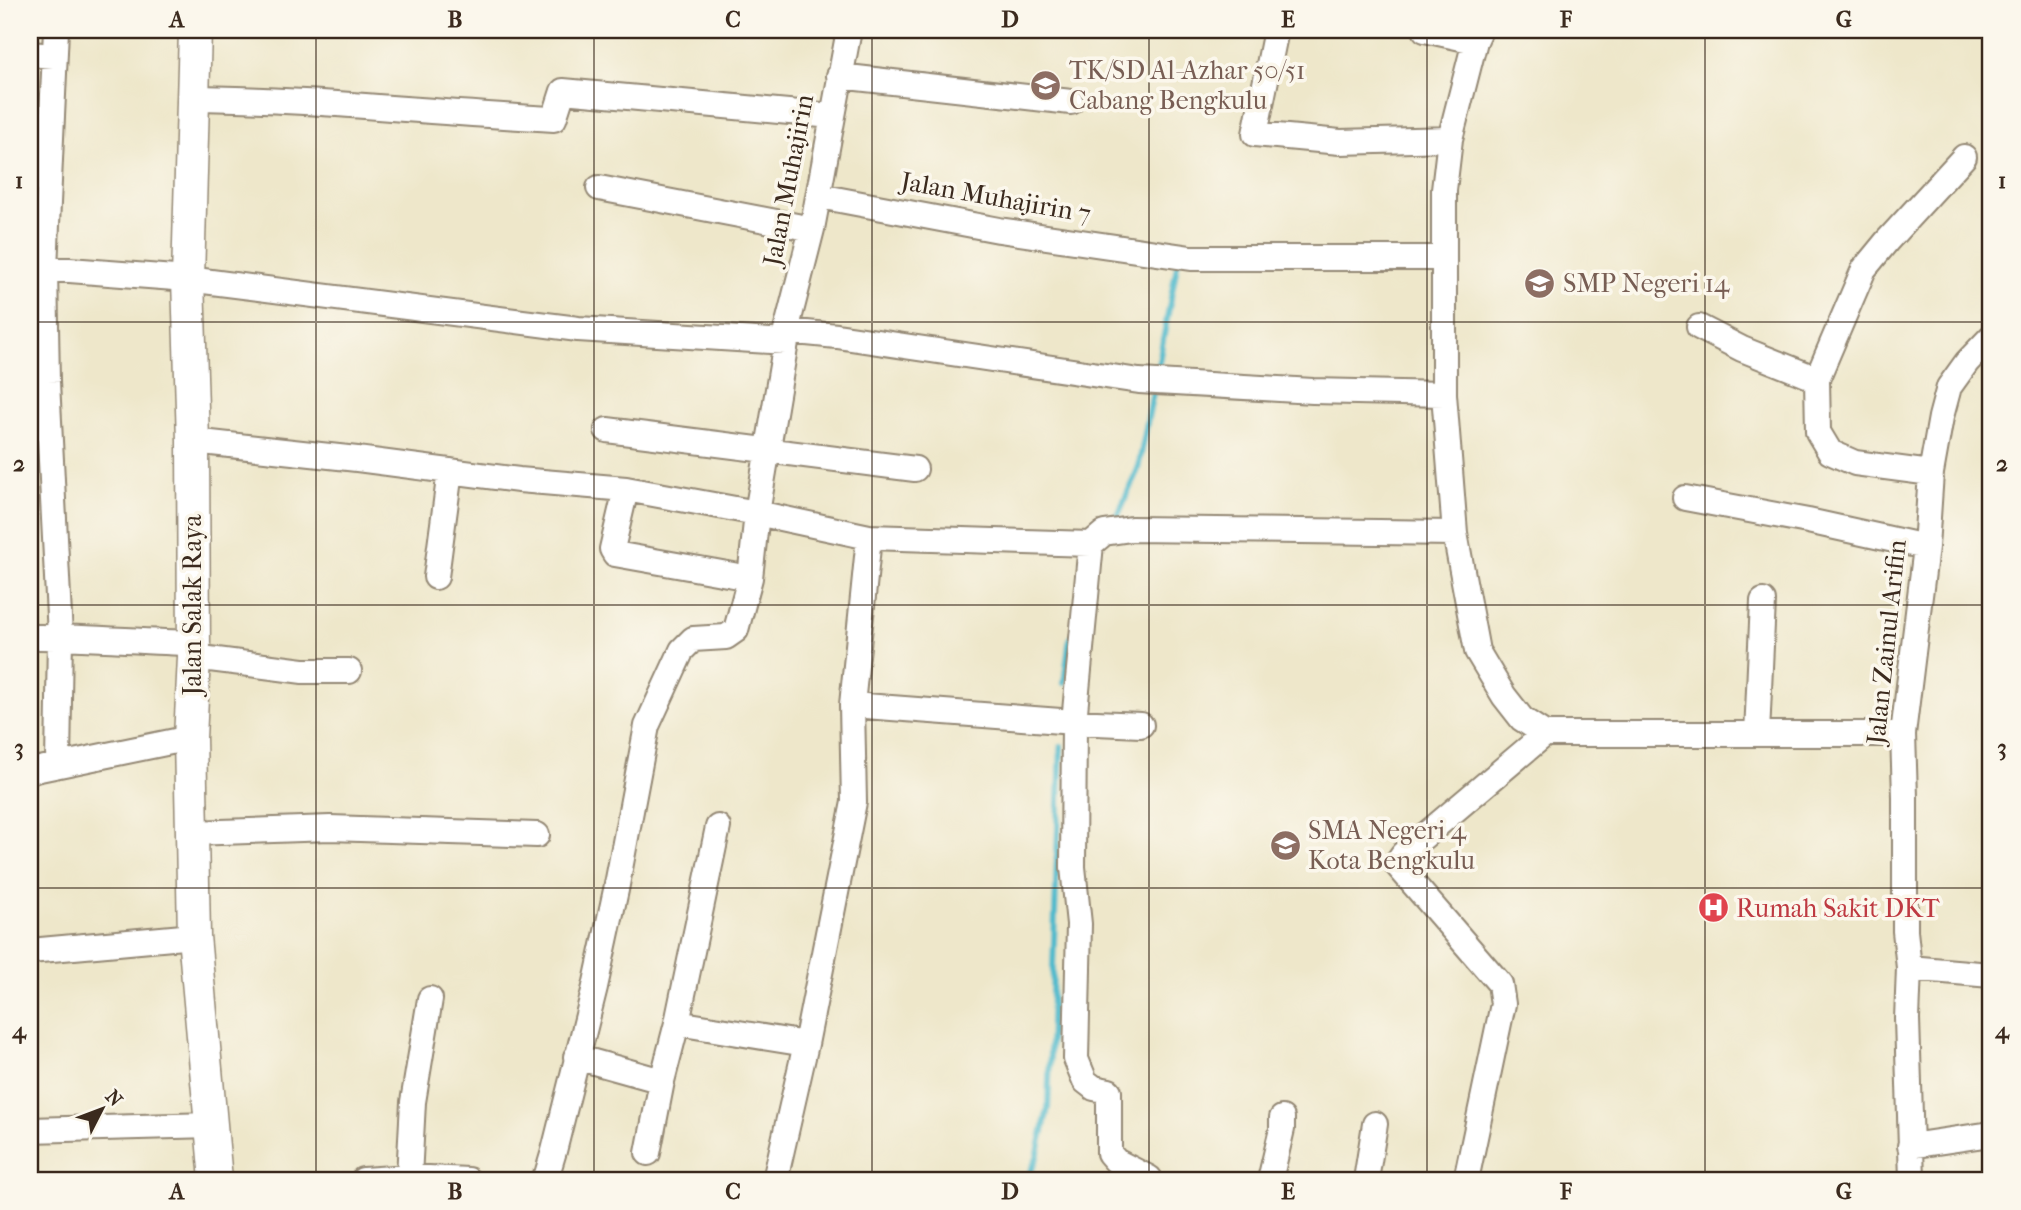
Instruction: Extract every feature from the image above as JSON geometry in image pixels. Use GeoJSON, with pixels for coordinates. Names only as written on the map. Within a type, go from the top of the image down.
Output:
{"type":"FeatureCollection","features":[{"type":"Feature","properties":{"kind":"main road","name":"Jalan Salak Raya"},"geometry":{"type":"LineString","coordinates":[[195,30],[188,279],[193,440],[193,650],[190,738],[194,936],[216,1180]]}},
{"type":"Feature","properties":{"kind":"street"},"geometry":{"type":"LineString","coordinates":[[56,30],[42,55],[38,383],[60,636],[58,764]]}},
{"type":"Feature","properties":{"kind":"street","name":"Jalan Muhajirin"},"geometry":{"type":"LineString","coordinates":[[576,1057],[595,987],[647,726],[682,650],[693,639],[726,637],[736,630],[750,578],[757,513],[786,337],[813,229],[849,30]]}},
{"type":"Feature","properties":{"kind":"street"},"geometry":{"type":"LineString","coordinates":[[1276,30],[1255,134],[1340,142],[1450,139]]}},
{"type":"Feature","properties":{"kind":"street"},"geometry":{"type":"LineString","coordinates":[[1425,30],[1478,35],[1450,139],[1444,190],[1444,394],[1455,533],[1477,651],[1504,696],[1522,719],[1545,734],[1903,734]]}},
{"type":"Feature","properties":{"kind":"street"},"geometry":{"type":"LineString","coordinates":[[839,76],[1071,102]]}},
{"type":"Feature","properties":{"kind":"street"},"geometry":{"type":"LineString","coordinates":[[192,98],[369,105],[471,115],[554,119],[563,91],[832,116]]}},
{"type":"Feature","properties":{"kind":"street"},"geometry":{"type":"LineString","coordinates":[[1931,473],[1855,463],[1830,452],[1818,432],[1816,379],[1864,269],[1964,157]]}},
{"type":"Feature","properties":{"kind":"street"},"geometry":{"type":"LineString","coordinates":[[599,188],[813,229]]}},
{"type":"Feature","properties":{"kind":"street","name":"Jalan Muhajirin 7"},"geometry":{"type":"LineString","coordinates":[[819,196],[999,230],[1191,258],[1443,258]]}},
{"type":"Feature","properties":{"kind":"street"},"geometry":{"type":"LineString","coordinates":[[38,268],[188,279],[578,329],[786,337],[837,336],[1139,381],[1313,391],[1444,394]]}},
{"type":"Feature","properties":{"kind":"street"},"geometry":{"type":"LineString","coordinates":[[1699,327],[1742,349],[1816,379]]}},
{"type":"Feature","properties":{"kind":"street","name":"Jalan Zainul Arifin"},"geometry":{"type":"LineString","coordinates":[[1912,1180],[1903,734],[1926,547],[1931,473],[1941,416],[1950,387],[1967,362],[1991,337]]}},
{"type":"Feature","properties":{"kind":"street"},"geometry":{"type":"LineString","coordinates":[[607,430],[915,469]]}},
{"type":"Feature","properties":{"kind":"street"},"geometry":{"type":"LineString","coordinates":[[193,440],[519,480],[626,489],[869,537],[1080,543],[1104,533],[1131,529],[1455,533]]}},
{"type":"Feature","properties":{"kind":"street"},"geometry":{"type":"LineString","coordinates":[[436,577],[450,471]]}},
{"type":"Feature","properties":{"kind":"street"},"geometry":{"type":"LineString","coordinates":[[626,489],[613,540],[612,549],[615,554],[750,578]]}},
{"type":"Feature","properties":{"kind":"street"},"geometry":{"type":"LineString","coordinates":[[1685,498],[1926,547]]}},
{"type":"Feature","properties":{"kind":"street"},"geometry":{"type":"LineString","coordinates":[[775,1180],[806,1044],[854,802],[852,705],[869,537]]}},
{"type":"Feature","properties":{"kind":"street"},"geometry":{"type":"LineString","coordinates":[[1080,543],[1074,722],[1073,867],[1079,924],[1076,1059],[1086,1081],[1094,1088],[1109,1091],[1109,1153],[1116,1161],[1149,1180]]}},
{"type":"Feature","properties":{"kind":"street"},"geometry":{"type":"LineString","coordinates":[[1758,734],[1763,601]]}},
{"type":"Feature","properties":{"kind":"street"},"geometry":{"type":"LineString","coordinates":[[30,637],[60,636],[137,642],[303,671],[349,671]]}},
{"type":"Feature","properties":{"kind":"street"},"geometry":{"type":"LineString","coordinates":[[852,705],[1141,725]]}},
{"type":"Feature","properties":{"kind":"street"},"geometry":{"type":"LineString","coordinates":[[1466,1180],[1503,1004],[1502,991],[1500,984],[1398,866],[1398,861],[1545,734]]}},
{"type":"Feature","properties":{"kind":"street"},"geometry":{"type":"LineString","coordinates":[[30,771],[190,738]]}},
{"type":"Feature","properties":{"kind":"street"},"geometry":{"type":"LineString","coordinates":[[648,1153],[718,827]]}},
{"type":"Feature","properties":{"kind":"street"},"geometry":{"type":"LineString","coordinates":[[192,833],[330,828],[537,835]]}},
{"type":"Feature","properties":{"kind":"street"},"geometry":{"type":"LineString","coordinates":[[31,944],[194,936]]}},
{"type":"Feature","properties":{"kind":"street"},"geometry":{"type":"LineString","coordinates":[[1909,968],[1991,975]]}},
{"type":"Feature","properties":{"kind":"street"},"geometry":{"type":"LineString","coordinates":[[409,1177],[413,1102],[430,999]]}},
{"type":"Feature","properties":{"kind":"street"},"geometry":{"type":"LineString","coordinates":[[677,1023],[806,1044]]}},
{"type":"Feature","properties":{"kind":"street"},"geometry":{"type":"LineString","coordinates":[[542,1180],[546,1178],[554,1151],[576,1057],[662,1081]]}},
{"type":"Feature","properties":{"kind":"street"},"geometry":{"type":"LineString","coordinates":[[1270,1180],[1282,1118]]}},
{"type":"Feature","properties":{"kind":"street"},"geometry":{"type":"LineString","coordinates":[[1366,1180],[1375,1124]]}},
{"type":"Feature","properties":{"kind":"street"},"geometry":{"type":"LineString","coordinates":[[30,1130],[211,1125]]}},
{"type":"Feature","properties":{"kind":"street"},"geometry":{"type":"LineString","coordinates":[[1910,1146],[1991,1134]]}},
{"type":"Feature","properties":{"kind":"street"},"geometry":{"type":"LineString","coordinates":[[363,1180],[409,1177],[457,1180]]}},
{"type":"Feature","properties":{"kind":"waterway"},"geometry":{"type":"LineString","coordinates":[[1156,377],[1178,260]]}},
{"type":"Feature","properties":{"kind":"waterway"},"geometry":{"type":"LineString","coordinates":[[1103,523],[1118,515],[1138,469],[1154,387]]}},
{"type":"Feature","properties":{"kind":"waterway"},"geometry":{"type":"LineString","coordinates":[[1064,683],[1070,638]]}},
{"type":"Feature","properties":{"kind":"waterway"},"geometry":{"type":"LineString","coordinates":[[1027,1180],[1037,1157],[1048,1108],[1061,746]]}},
{"type":"Feature","properties":{"kind":"place","name":"TK/SD Al-Azhar 50/51 Cabang Bengkulu"},"geometry":{"type":"Point","coordinates":[1046,85]}},
{"type":"Feature","properties":{"kind":"place","name":"SMP Negeri 14"},"geometry":{"type":"Point","coordinates":[1540,283]}},
{"type":"Feature","properties":{"kind":"place","name":"SMA Negeri 4 Kota Bengkulu"},"geometry":{"type":"Point","coordinates":[1285,845]}},
{"type":"Feature","properties":{"kind":"place","name":"Rumah Sakit DKT"},"geometry":{"type":"Point","coordinates":[1713,908]}}]}
